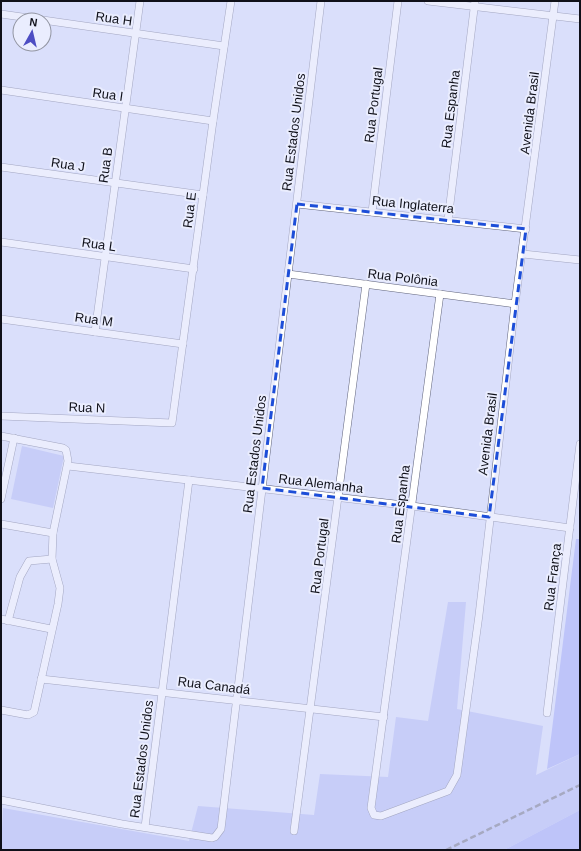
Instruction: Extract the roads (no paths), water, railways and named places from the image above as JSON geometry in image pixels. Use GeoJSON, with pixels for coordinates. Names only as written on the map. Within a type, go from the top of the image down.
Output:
{"type":"FeatureCollection","features":[{"type":"Feature","properties":{"kind":"street","name":"Rua B"},"geometry":{"type":"LineString","coordinates":[[95,332],[140,1]]}},
{"type":"Feature","properties":{"kind":"street","name":"Rua E"},"geometry":{"type":"LineString","coordinates":[[172,423],[213,121],[231,1]]}},
{"type":"Feature","properties":{"kind":"street","name":"Rua Estados Unidos"},"geometry":{"type":"LineString","coordinates":[[1,800],[122,824],[212,838],[218,834],[222,822],[321,1]]}},
{"type":"Feature","properties":{"kind":"street","name":"Rua Portugal"},"geometry":{"type":"LineString","coordinates":[[372,212],[398,1]]}},
{"type":"Feature","properties":{"kind":"street"},"geometry":{"type":"LineString","coordinates":[[428,1],[475,4],[580,20]]}},
{"type":"Feature","properties":{"kind":"street","name":"Avenida Brasil"},"geometry":{"type":"LineString","coordinates":[[374,815],[381,816],[441,795],[448,791],[457,775],[467,707],[515,304],[523,254],[555,1]]}},
{"type":"Feature","properties":{"kind":"street","name":"Rua Espanha"},"geometry":{"type":"LineString","coordinates":[[448,220],[475,4]]}},
{"type":"Feature","properties":{"kind":"street","name":"Rua H"},"geometry":{"type":"LineString","coordinates":[[1,14],[224,46]]}},
{"type":"Feature","properties":{"kind":"street","name":"Rua I"},"geometry":{"type":"LineString","coordinates":[[1,90],[213,121]]}},
{"type":"Feature","properties":{"kind":"street","name":"Rua J"},"geometry":{"type":"LineString","coordinates":[[1,167],[203,194]]}},
{"type":"Feature","properties":{"kind":"street","name":"Rua Inglaterra"},"geometry":{"type":"LineString","coordinates":[[297,204],[526,229]]}},
{"type":"Feature","properties":{"kind":"street","name":"Rua L"},"geometry":{"type":"LineString","coordinates":[[1,242],[194,269]]}},
{"type":"Feature","properties":{"kind":"street"},"geometry":{"type":"LineString","coordinates":[[523,254],[580,260]]}},
{"type":"Feature","properties":{"kind":"street","name":"Rua Polônia"},"geometry":{"type":"LineString","coordinates":[[288,274],[515,304]]}},
{"type":"Feature","properties":{"kind":"street","name":"Rua Portugal"},"geometry":{"type":"LineString","coordinates":[[294,831],[366,284]]}},
{"type":"Feature","properties":{"kind":"street","name":"Rua Espanha"},"geometry":{"type":"LineString","coordinates":[[374,815],[371,808],[440,294]]}},
{"type":"Feature","properties":{"kind":"street","name":"Rua M"},"geometry":{"type":"LineString","coordinates":[[1,318],[183,344]]}},
{"type":"Feature","properties":{"kind":"street","name":"Rua N"},"geometry":{"type":"LineString","coordinates":[[1,416],[172,423]]}},
{"type":"Feature","properties":{"kind":"street"},"geometry":{"type":"LineString","coordinates":[[1,436],[63,448],[68,454],[68,466],[53,532],[52,559],[60,588],[58,604],[33,714],[28,715],[1,710]]}},
{"type":"Feature","properties":{"kind":"street"},"geometry":{"type":"LineString","coordinates":[[1,499],[14,438]]}},
{"type":"Feature","properties":{"kind":"street","name":"Rua França"},"geometry":{"type":"LineString","coordinates":[[547,713],[580,444]]}},
{"type":"Feature","properties":{"kind":"street","name":"Rua Alemanha"},"geometry":{"type":"LineString","coordinates":[[68,466],[412,506],[570,528]]}},
{"type":"Feature","properties":{"kind":"street","name":"Rua Estados Unidos"},"geometry":{"type":"LineString","coordinates":[[145,827],[189,480]]}},
{"type":"Feature","properties":{"kind":"street"},"geometry":{"type":"LineString","coordinates":[[1,524],[53,532]]}},
{"type":"Feature","properties":{"kind":"street"},"geometry":{"type":"LineString","coordinates":[[52,559],[30,562],[20,578],[4,620],[52,629]]}},
{"type":"Feature","properties":{"kind":"street","name":"Rua Canadá"},"geometry":{"type":"LineString","coordinates":[[41,679],[162,691],[384,717]]}},
{"type":"Feature","properties":{"kind":"railway"},"geometry":{"type":"LineString","coordinates":[[446,850],[580,785]]}}]}
